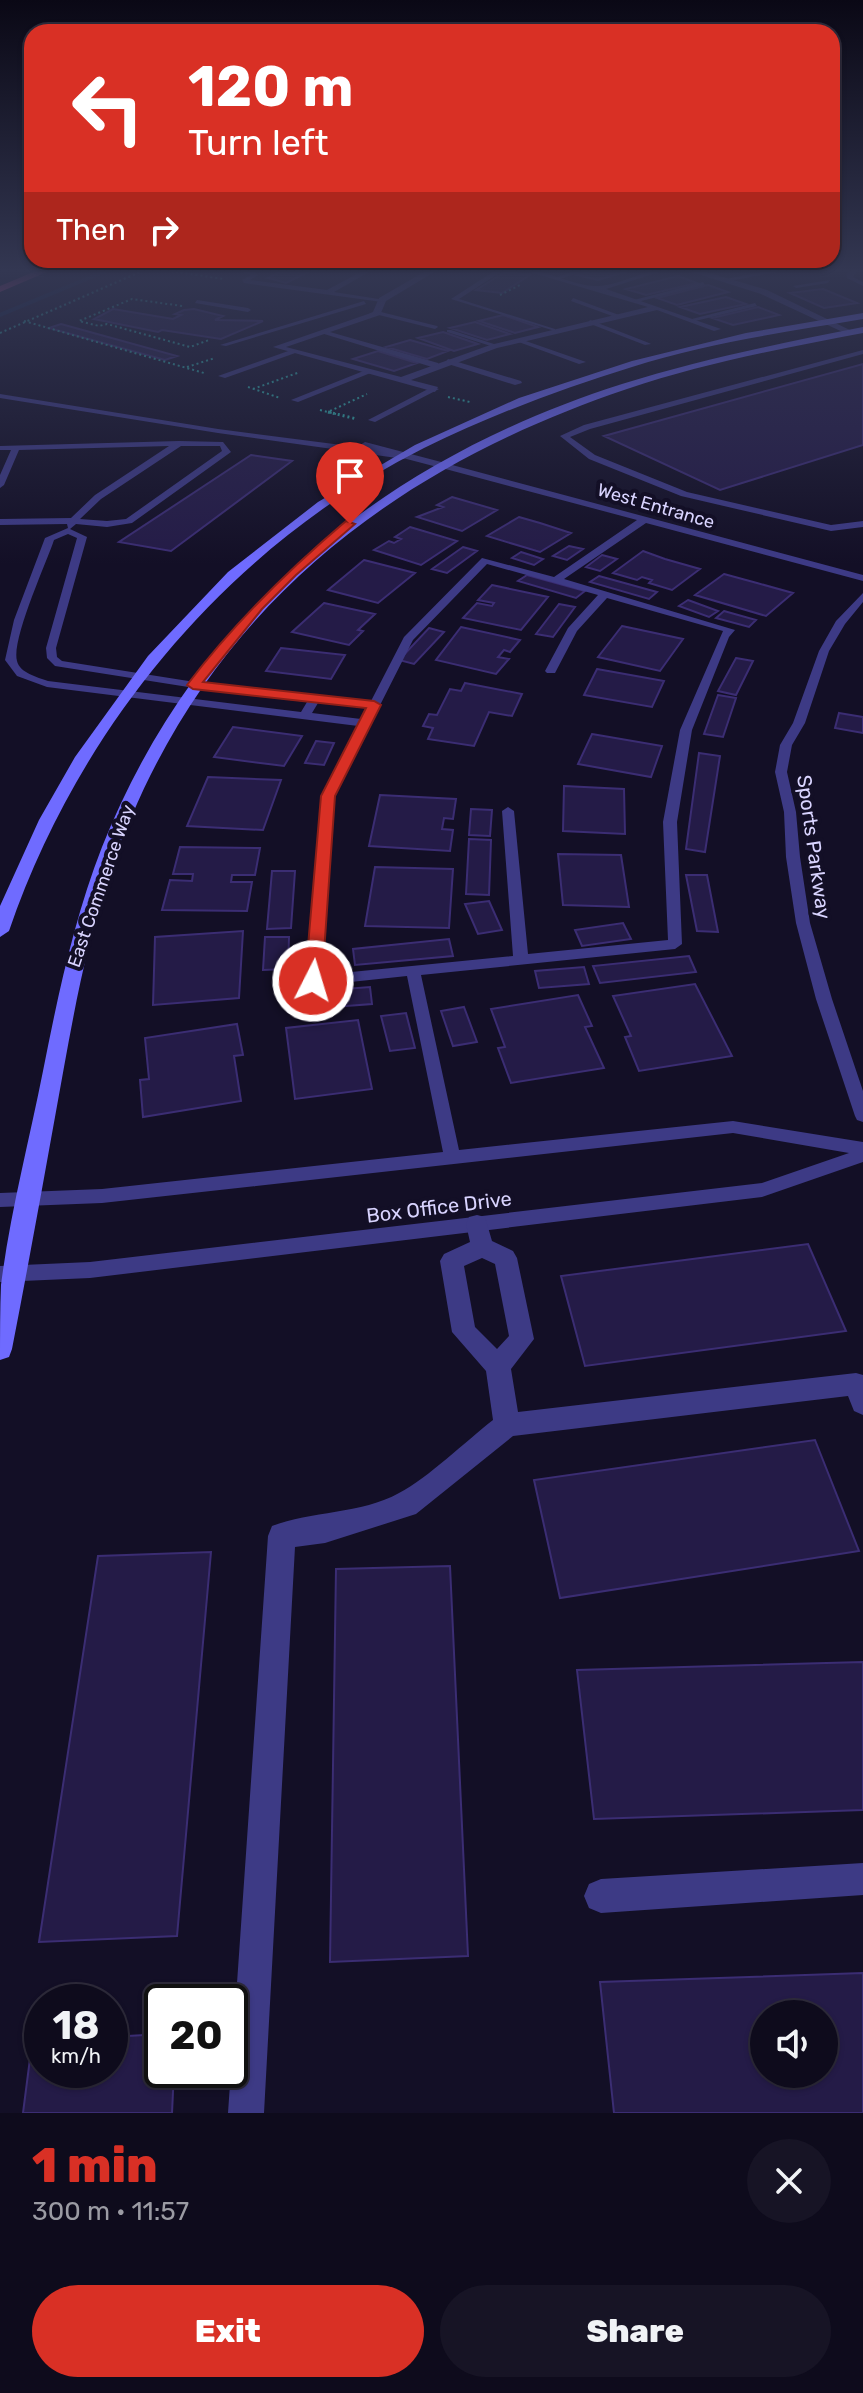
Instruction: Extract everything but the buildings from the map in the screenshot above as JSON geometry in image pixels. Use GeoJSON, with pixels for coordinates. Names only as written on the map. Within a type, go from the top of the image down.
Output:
{"type":"FeatureCollection","features":[{"type":"Feature","properties":{"kind":"main road"},"geometry":{"type":"LineString","coordinates":[[0,931],[54,805],[125,694],[185,620],[282,531],[372,470],[586,375],[619,367]]}},
{"type":"Feature","properties":{"kind":"main road","name":"East Commerce Way"},"geometry":{"type":"LineString","coordinates":[[0,1349],[7,1274],[29,1199],[71,976],[95,892],[139,781],[188,693],[258,607],[333,536],[441,465],[520,425],[631,383],[692,367]]}},
{"type":"Feature","properties":{"kind":"street"},"geometry":{"type":"LineString","coordinates":[[349,367],[435,389]]}},
{"type":"Feature","properties":{"kind":"street"},"geometry":{"type":"LineString","coordinates":[[400,381],[431,367]]}},
{"type":"Feature","properties":{"kind":"street"},"geometry":{"type":"LineString","coordinates":[[365,445],[441,465]]}},
{"type":"Feature","properties":{"kind":"street"},"geometry":{"type":"LineString","coordinates":[[498,1366],[522,1339],[505,1258],[480,1236],[452,1261],[464,1332],[498,1366],[507,1425]]}},
{"type":"Feature","properties":{"kind":"street"},"geometry":{"type":"LineString","coordinates":[[246,2113],[282,1536],[325,1529],[406,1505],[507,1425],[856,1384],[863,1403]]}},
{"type":"Feature","properties":{"kind":"street"},"geometry":{"type":"LineString","coordinates":[[601,1896],[863,1879]]}},
{"type":"Feature","properties":{"kind":"lane"},"geometry":{"type":"LineString","coordinates":[[222,376],[250,367]]}},
{"type":"Feature","properties":{"kind":"lane"},"geometry":{"type":"LineString","coordinates":[[466,367],[518,383]]}},
{"type":"Feature","properties":{"kind":"lane"},"geometry":{"type":"LineString","coordinates":[[811,367],[564,436],[592,457],[684,494],[831,528],[863,524]]}},
{"type":"Feature","properties":{"kind":"lane"},"geometry":{"type":"LineString","coordinates":[[295,400],[369,372]]}},
{"type":"Feature","properties":{"kind":"lane"},"geometry":{"type":"LineString","coordinates":[[372,420],[435,389]]}},
{"type":"Feature","properties":{"kind":"lane"},"geometry":{"type":"LineString","coordinates":[[0,396],[218,431],[404,456]]}},
{"type":"Feature","properties":{"kind":"lane"},"geometry":{"type":"LineString","coordinates":[[179,443],[98,497],[70,526],[50,538],[16,632],[10,654],[12,663],[30,679],[47,684],[125,694],[188,693],[374,705]]}},
{"type":"Feature","properties":{"kind":"lane"},"geometry":{"type":"LineString","coordinates":[[0,448],[179,443],[223,444],[227,452],[129,521],[70,526],[0,522]]}},
{"type":"Feature","properties":{"kind":"lane"},"geometry":{"type":"LineString","coordinates":[[0,485],[16,448]]}},
{"type":"Feature","properties":{"kind":"lane","name":"West Entrance"},"geometry":{"type":"LineString","coordinates":[[441,465],[863,578]]}},
{"type":"Feature","properties":{"kind":"lane"},"geometry":{"type":"LineString","coordinates":[[793,520],[829,522],[850,519],[863,512]]}},
{"type":"Feature","properties":{"kind":"lane"},"geometry":{"type":"LineString","coordinates":[[556,580],[644,520]]}},
{"type":"Feature","properties":{"kind":"lane"},"geometry":{"type":"LineString","coordinates":[[70,526],[82,537],[51,648],[52,658],[59,664],[138,677],[188,693],[305,716],[365,723]]}},
{"type":"Feature","properties":{"kind":"lane"},"geometry":{"type":"LineString","coordinates":[[485,560],[556,580],[730,630],[724,636],[686,730],[670,822],[675,944],[313,981],[328,796],[408,639],[485,560]]}},
{"type":"Feature","properties":{"kind":"lane"},"geometry":{"type":"LineString","coordinates":[[551,671],[572,630],[605,594]]}},
{"type":"Feature","properties":{"kind":"lane","name":"Sports Parkway"},"geometry":{"type":"LineString","coordinates":[[863,596],[840,623],[824,651],[799,723],[786,745],[781,772],[790,812],[803,923],[824,999],[863,1116]]}},
{"type":"Feature","properties":{"kind":"lane"},"geometry":{"type":"LineString","coordinates":[[305,716],[314,699]]}},
{"type":"Feature","properties":{"kind":"lane"},"geometry":{"type":"LineString","coordinates":[[508,811],[521,960]]}},
{"type":"Feature","properties":{"kind":"lane"},"geometry":{"type":"LineString","coordinates":[[413,971],[452,1156]]}},
{"type":"Feature","properties":{"kind":"lane","name":"Box Office Drive"},"geometry":{"type":"LineString","coordinates":[[0,1200],[102,1196],[733,1127],[863,1152]]}},
{"type":"Feature","properties":{"kind":"lane","name":"Box Office Drive"},"geometry":{"type":"LineString","coordinates":[[7,1274],[90,1270],[480,1236],[762,1190],[863,1152]]}},
{"type":"Feature","properties":{"kind":"path"},"geometry":{"type":"LineString","coordinates":[[253,389],[307,369]]}},
{"type":"Feature","properties":{"kind":"path"},"geometry":{"type":"LineString","coordinates":[[330,411],[378,389]]}},
{"type":"Feature","properties":{"kind":"route"},"geometry":{"type":"LineString","coordinates":[[313,981],[328,796],[374,705],[193,685],[258,607],[292,572],[350,524]]}}]}
